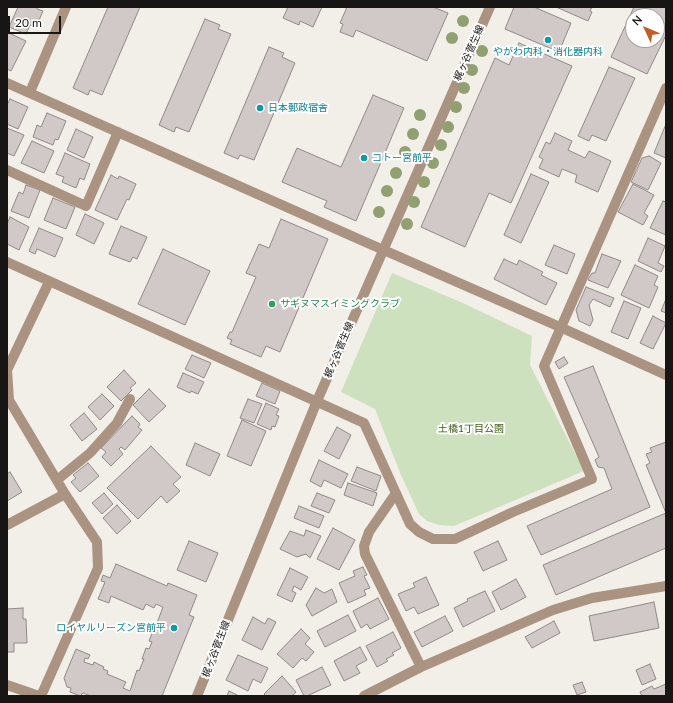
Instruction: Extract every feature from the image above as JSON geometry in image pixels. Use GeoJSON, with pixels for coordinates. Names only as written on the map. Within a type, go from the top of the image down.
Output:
{"type":"FeatureCollection","features":[{"type":"Feature","properties":{"kind":"street"},"geometry":{"type":"LineString","coordinates":[[30,92],[66,7]]}},
{"type":"Feature","properties":{"kind":"street","name":"梶ヶ谷菅生線"},"geometry":{"type":"LineString","coordinates":[[197,696],[317,401],[490,7]]}},
{"type":"Feature","properties":{"kind":"street"},"geometry":{"type":"LineString","coordinates":[[8,85],[30,92],[382,250],[560,327],[666,375]]}},
{"type":"Feature","properties":{"kind":"street"},"geometry":{"type":"LineString","coordinates":[[7,262],[364,423],[375,444],[410,524],[419,532],[433,539],[455,539],[513,512],[592,479],[544,366],[560,327],[662,107],[666,88]]}},
{"type":"Feature","properties":{"kind":"street"},"geometry":{"type":"LineString","coordinates":[[7,170],[86,206],[118,132]]}},
{"type":"Feature","properties":{"kind":"street"},"geometry":{"type":"LineString","coordinates":[[7,685],[40,696],[98,568],[97,542],[65,494],[9,400],[7,370],[49,282]]}},
{"type":"Feature","properties":{"kind":"street"},"geometry":{"type":"LineString","coordinates":[[57,480],[90,452],[117,423],[130,399]]}},
{"type":"Feature","properties":{"kind":"street"},"geometry":{"type":"LineString","coordinates":[[396,493],[369,532],[364,546],[365,554],[421,667]]}},
{"type":"Feature","properties":{"kind":"street"},"geometry":{"type":"LineString","coordinates":[[7,524],[65,494]]}},
{"type":"Feature","properties":{"kind":"street"},"geometry":{"type":"LineString","coordinates":[[364,696],[421,667],[554,610],[592,598],[666,586]]}},
{"type":"Feature","properties":{"kind":"green space","name":"土橋1丁目公園"},"geometry":{"type":"Polygon","coordinates":[[[392,273],[463,303],[532,336],[530,365],[584,471],[454,526],[439,525],[427,521],[419,514],[401,475],[375,409],[341,392],[392,273]]]}},
{"type":"Feature","properties":{"kind":"building"},"geometry":{"type":"Polygon","coordinates":[[[18,7],[37,7],[37,9],[43,11],[36,27],[30,25],[26,34],[9,27],[18,7]]]}},
{"type":"Feature","properties":{"kind":"building"},"geometry":{"type":"Polygon","coordinates":[[[108,7],[140,7],[102,95],[90,90],[88,95],[73,88],[108,7]]]}},
{"type":"Feature","properties":{"kind":"building"},"geometry":{"type":"Polygon","coordinates":[[[288,7],[322,7],[313,27],[300,21],[299,25],[283,18],[288,7]]]}},
{"type":"Feature","properties":{"kind":"building"},"geometry":{"type":"Polygon","coordinates":[[[347,7],[433,7],[448,13],[427,61],[356,30],[353,37],[340,32],[343,24],[340,23],[347,7]]]}},
{"type":"Feature","properties":{"kind":"building","name":"やがわ内科・消化器内科"},"geometry":{"type":"Polygon","coordinates":[[[514,7],[534,7],[571,23],[559,52],[505,29],[514,7]]]}},
{"type":"Feature","properties":{"kind":"building"},"geometry":{"type":"Polygon","coordinates":[[[556,7],[592,7],[590,11],[592,12],[588,21],[556,7]]]}},
{"type":"Feature","properties":{"kind":"building"},"geometry":{"type":"Polygon","coordinates":[[[634,7],[666,7],[665,37],[665,8],[634,7]]]}},
{"type":"Feature","properties":{"kind":"building"},"geometry":{"type":"Polygon","coordinates":[[[205,19],[220,25],[218,29],[231,34],[189,132],[176,127],[174,132],[159,125],[205,19]]]}},
{"type":"Feature","properties":{"kind":"building"},"geometry":{"type":"Polygon","coordinates":[[[625,27],[625,48],[660,48],[647,74],[611,57],[625,27]]]}},
{"type":"Feature","properties":{"kind":"building"},"geometry":{"type":"Polygon","coordinates":[[[7,32],[26,41],[11,71],[7,69],[7,32]]]}},
{"type":"Feature","properties":{"kind":"building"},"geometry":{"type":"Polygon","coordinates":[[[519,43],[572,66],[511,203],[489,193],[465,247],[421,227],[495,58],[509,65],[519,43]]]}},
{"type":"Feature","properties":{"kind":"building","name":"日本郵政宿舎"},"geometry":{"type":"Polygon","coordinates":[[[269,47],[284,53],[282,57],[295,63],[254,160],[240,155],[238,159],[224,153],[269,47]]]}},
{"type":"Feature","properties":{"kind":"building"},"geometry":{"type":"Polygon","coordinates":[[[609,67],[635,78],[606,141],[592,135],[589,141],[578,136],[609,67]]]}},
{"type":"Feature","properties":{"kind":"building","name":"コトー宮前平"},"geometry":{"type":"Polygon","coordinates":[[[373,95],[404,108],[356,221],[324,207],[327,201],[282,182],[297,148],[341,167],[373,95]]]}},
{"type":"Feature","properties":{"kind":"building"},"geometry":{"type":"Polygon","coordinates":[[[10,99],[28,107],[18,129],[7,124],[7,105],[10,99]]]}},
{"type":"Feature","properties":{"kind":"building"},"geometry":{"type":"Polygon","coordinates":[[[47,113],[66,121],[58,140],[55,139],[53,145],[33,137],[37,125],[41,127],[47,113]]]}},
{"type":"Feature","properties":{"kind":"building"},"geometry":{"type":"Polygon","coordinates":[[[666,124],[666,158],[654,153],[666,124]]]}},
{"type":"Feature","properties":{"kind":"building"},"geometry":{"type":"Polygon","coordinates":[[[7,128],[24,135],[14,156],[7,153],[7,128]]]}},
{"type":"Feature","properties":{"kind":"building"},"geometry":{"type":"Polygon","coordinates":[[[76,129],[93,137],[84,158],[67,150],[76,129]]]}},
{"type":"Feature","properties":{"kind":"building"},"geometry":{"type":"Polygon","coordinates":[[[555,133],[572,141],[568,150],[585,158],[589,151],[611,161],[598,192],[575,182],[577,175],[562,169],[559,177],[539,168],[543,159],[539,157],[546,142],[550,144],[555,133]]]}},
{"type":"Feature","properties":{"kind":"building"},"geometry":{"type":"Polygon","coordinates":[[[32,141],[54,151],[44,173],[21,163],[32,141]]]}},
{"type":"Feature","properties":{"kind":"building"},"geometry":{"type":"Polygon","coordinates":[[[65,153],[90,164],[84,180],[80,178],[76,188],[62,182],[64,177],[56,174],[65,153]]]}},
{"type":"Feature","properties":{"kind":"building"},"geometry":{"type":"Polygon","coordinates":[[[649,156],[661,163],[648,190],[631,182],[642,158],[649,156]]]}},
{"type":"Feature","properties":{"kind":"building"},"geometry":{"type":"Polygon","coordinates":[[[531,174],[549,182],[521,243],[504,235],[531,174]]]}},
{"type":"Feature","properties":{"kind":"building"},"geometry":{"type":"Polygon","coordinates":[[[111,175],[118,179],[119,176],[136,184],[129,200],[127,199],[117,220],[95,210],[111,175]]]}},
{"type":"Feature","properties":{"kind":"building"},"geometry":{"type":"Polygon","coordinates":[[[633,184],[654,195],[644,213],[648,216],[643,225],[618,212],[633,184]]]}},
{"type":"Feature","properties":{"kind":"building"},"geometry":{"type":"Polygon","coordinates":[[[26,185],[40,190],[29,218],[11,211],[19,192],[23,194],[26,185]]]}},
{"type":"Feature","properties":{"kind":"building"},"geometry":{"type":"Polygon","coordinates":[[[53,198],[75,207],[66,229],[44,220],[53,198]]]}},
{"type":"Feature","properties":{"kind":"building"},"geometry":{"type":"Polygon","coordinates":[[[663,201],[666,202],[666,235],[650,228],[663,201]]]}},
{"type":"Feature","properties":{"kind":"building"},"geometry":{"type":"Polygon","coordinates":[[[85,214],[104,223],[94,244],[76,235],[85,214]]]}},
{"type":"Feature","properties":{"kind":"building"},"geometry":{"type":"Polygon","coordinates":[[[10,217],[29,227],[19,250],[7,244],[7,224],[10,217]]]}},
{"type":"Feature","properties":{"kind":"building","name":"サギヌマスイミングクラブ"},"geometry":{"type":"Polygon","coordinates":[[[281,219],[328,239],[280,352],[266,346],[261,357],[230,344],[232,340],[227,338],[230,332],[232,332],[256,277],[246,273],[259,244],[269,248],[281,219]]]}},
{"type":"Feature","properties":{"kind":"building"},"geometry":{"type":"Polygon","coordinates":[[[121,226],[147,237],[137,259],[133,257],[130,262],[109,254],[121,226]]]}},
{"type":"Feature","properties":{"kind":"building"},"geometry":{"type":"Polygon","coordinates":[[[39,228],[63,238],[55,257],[37,249],[35,254],[29,251],[39,228]]]}},
{"type":"Feature","properties":{"kind":"building"},"geometry":{"type":"Polygon","coordinates":[[[648,238],[665,246],[658,263],[664,266],[661,272],[638,261],[648,238]]]}},
{"type":"Feature","properties":{"kind":"building"},"geometry":{"type":"Polygon","coordinates":[[[554,245],[575,254],[567,274],[545,265],[554,245]]]}},
{"type":"Feature","properties":{"kind":"building"},"geometry":{"type":"Polygon","coordinates":[[[163,249],[210,271],[185,325],[138,304],[163,249]]]}},
{"type":"Feature","properties":{"kind":"building"},"geometry":{"type":"Polygon","coordinates":[[[602,254],[621,261],[608,288],[588,280],[592,273],[595,273],[602,254]]]}},
{"type":"Feature","properties":{"kind":"building"},"geometry":{"type":"Polygon","coordinates":[[[504,259],[517,265],[519,260],[543,272],[541,275],[557,283],[546,305],[494,279],[504,259]]]}},
{"type":"Feature","properties":{"kind":"building"},"geometry":{"type":"Polygon","coordinates":[[[635,265],[658,276],[654,285],[658,287],[649,308],[621,295],[635,265]]]}},
{"type":"Feature","properties":{"kind":"building"},"geometry":{"type":"Polygon","coordinates":[[[586,287],[614,298],[610,307],[593,299],[589,305],[593,320],[590,326],[579,321],[576,310],[586,287]]]}},
{"type":"Feature","properties":{"kind":"building"},"geometry":{"type":"Polygon","coordinates":[[[666,299],[666,313],[661,311],[666,299]]]}},
{"type":"Feature","properties":{"kind":"building"},"geometry":{"type":"Polygon","coordinates":[[[624,301],[641,308],[628,339],[611,332],[624,301]]]}},
{"type":"Feature","properties":{"kind":"building"},"geometry":{"type":"Polygon","coordinates":[[[653,316],[666,323],[653,349],[640,343],[653,316]]]}},
{"type":"Feature","properties":{"kind":"building"},"geometry":{"type":"Polygon","coordinates":[[[192,355],[211,363],[204,378],[185,369],[192,355]]]}},
{"type":"Feature","properties":{"kind":"building"},"geometry":{"type":"Polygon","coordinates":[[[564,357],[568,363],[559,369],[555,362],[564,357]]]}},
{"type":"Feature","properties":{"kind":"building"},"geometry":{"type":"Polygon","coordinates":[[[593,366],[650,507],[541,555],[527,526],[612,489],[604,468],[598,467],[595,460],[599,457],[564,377],[593,366]]]}},
{"type":"Feature","properties":{"kind":"building"},"geometry":{"type":"Polygon","coordinates":[[[124,370],[136,383],[130,388],[132,390],[121,401],[107,387],[124,370]]]}},
{"type":"Feature","properties":{"kind":"building"},"geometry":{"type":"Polygon","coordinates":[[[183,373],[204,382],[198,394],[191,391],[190,393],[177,387],[183,373]]]}},
{"type":"Feature","properties":{"kind":"building"},"geometry":{"type":"Polygon","coordinates":[[[262,383],[280,391],[275,404],[256,396],[262,383]]]}},
{"type":"Feature","properties":{"kind":"building"},"geometry":{"type":"Polygon","coordinates":[[[149,389],[166,406],[149,422],[133,405],[149,389]]]}},
{"type":"Feature","properties":{"kind":"building"},"geometry":{"type":"Polygon","coordinates":[[[102,394],[114,406],[100,420],[88,407],[102,394]]]}},
{"type":"Feature","properties":{"kind":"building"},"geometry":{"type":"Polygon","coordinates":[[[248,399],[262,404],[254,423],[240,418],[248,399]]]}},
{"type":"Feature","properties":{"kind":"building"},"geometry":{"type":"Polygon","coordinates":[[[266,403],[279,409],[276,415],[279,416],[275,427],[272,426],[271,430],[257,424],[266,403]]]}},
{"type":"Feature","properties":{"kind":"building"},"geometry":{"type":"Polygon","coordinates":[[[84,413],[97,429],[82,441],[70,425],[84,413]]]}},
{"type":"Feature","properties":{"kind":"building"},"geometry":{"type":"Polygon","coordinates":[[[132,416],[140,424],[138,427],[142,430],[125,450],[121,447],[119,449],[123,454],[111,466],[102,457],[106,452],[101,448],[132,416]]]}},
{"type":"Feature","properties":{"kind":"building"},"geometry":{"type":"Polygon","coordinates":[[[242,420],[266,431],[251,466],[227,456],[242,420]]]}},
{"type":"Feature","properties":{"kind":"building"},"geometry":{"type":"Polygon","coordinates":[[[337,427],[351,435],[339,459],[324,451],[337,427]]]}},
{"type":"Feature","properties":{"kind":"building"},"geometry":{"type":"Polygon","coordinates":[[[666,442],[666,513],[646,465],[650,463],[646,454],[652,452],[650,448],[666,442]]]}},
{"type":"Feature","properties":{"kind":"building"},"geometry":{"type":"Polygon","coordinates":[[[195,443],[220,454],[210,476],[186,465],[195,443]]]}},
{"type":"Feature","properties":{"kind":"building"},"geometry":{"type":"Polygon","coordinates":[[[151,446],[181,477],[173,484],[180,491],[167,503],[161,496],[138,519],[107,488],[151,446]]]}},
{"type":"Feature","properties":{"kind":"building"},"geometry":{"type":"Polygon","coordinates":[[[319,460],[348,474],[341,488],[324,480],[321,487],[310,481],[319,460]]]}},
{"type":"Feature","properties":{"kind":"building"},"geometry":{"type":"Polygon","coordinates":[[[88,463],[99,476],[80,492],[71,482],[76,478],[73,475],[88,463]]]}},
{"type":"Feature","properties":{"kind":"building"},"geometry":{"type":"Polygon","coordinates":[[[357,467],[381,476],[376,491],[351,481],[357,467]]]}},
{"type":"Feature","properties":{"kind":"building"},"geometry":{"type":"Polygon","coordinates":[[[10,472],[22,492],[7,501],[7,474],[10,472]]]}},
{"type":"Feature","properties":{"kind":"building"},"geometry":{"type":"Polygon","coordinates":[[[348,483],[377,493],[373,506],[344,495],[348,483]]]}},
{"type":"Feature","properties":{"kind":"building"},"geometry":{"type":"Polygon","coordinates":[[[104,493],[113,504],[102,514],[92,503],[104,493]]]}},
{"type":"Feature","properties":{"kind":"building"},"geometry":{"type":"Polygon","coordinates":[[[317,493],[335,500],[329,513],[311,506],[317,493]]]}},
{"type":"Feature","properties":{"kind":"building"},"geometry":{"type":"Polygon","coordinates":[[[117,505],[131,521],[117,534],[103,518],[117,505]]]}},
{"type":"Feature","properties":{"kind":"building"},"geometry":{"type":"Polygon","coordinates":[[[299,506],[324,516],[319,528],[294,518],[299,506]]]}},
{"type":"Feature","properties":{"kind":"building"},"geometry":{"type":"Polygon","coordinates":[[[666,513],[666,548],[556,595],[543,565],[666,513]]]}},
{"type":"Feature","properties":{"kind":"building"},"geometry":{"type":"Polygon","coordinates":[[[333,528],[355,540],[339,570],[317,559],[333,528]]]}},
{"type":"Feature","properties":{"kind":"building"},"geometry":{"type":"Polygon","coordinates":[[[306,530],[321,536],[310,558],[306,554],[297,557],[280,549],[290,531],[304,536],[306,530]]]}},
{"type":"Feature","properties":{"kind":"building"},"geometry":{"type":"Polygon","coordinates":[[[189,541],[218,553],[206,582],[177,570],[189,541]]]}},
{"type":"Feature","properties":{"kind":"building"},"geometry":{"type":"Polygon","coordinates":[[[498,541],[507,560],[483,571],[474,552],[498,541]]]}},
{"type":"Feature","properties":{"kind":"building","name":"ロイヤルリーズン宮前平"},"geometry":{"type":"Polygon","coordinates":[[[116,564],[167,586],[168,583],[197,595],[189,615],[194,617],[162,696],[91,696],[83,693],[80,696],[70,692],[71,688],[67,687],[64,678],[76,649],[90,655],[88,659],[85,658],[84,662],[93,665],[94,662],[104,667],[103,669],[108,671],[107,674],[126,682],[123,688],[130,691],[137,670],[139,671],[144,659],[142,659],[146,648],[149,649],[152,642],[149,641],[153,631],[156,633],[159,624],[157,623],[163,607],[156,604],[154,608],[146,604],[143,610],[111,596],[109,603],[98,599],[105,582],[101,581],[103,575],[110,578],[116,564]]]}},
{"type":"Feature","properties":{"kind":"building"},"geometry":{"type":"Polygon","coordinates":[[[363,567],[367,575],[364,576],[370,588],[364,590],[366,595],[348,603],[339,583],[355,576],[353,571],[363,567]]]}},
{"type":"Feature","properties":{"kind":"building"},"geometry":{"type":"Polygon","coordinates":[[[290,568],[308,577],[301,590],[294,586],[292,591],[296,593],[292,602],[277,595],[290,568]]]}},
{"type":"Feature","properties":{"kind":"building"},"geometry":{"type":"Polygon","coordinates":[[[426,577],[439,605],[418,614],[414,607],[406,611],[398,594],[415,587],[413,583],[426,577]]]}},
{"type":"Feature","properties":{"kind":"building"},"geometry":{"type":"Polygon","coordinates":[[[516,579],[526,597],[501,610],[492,592],[516,579]]]}},
{"type":"Feature","properties":{"kind":"building"},"geometry":{"type":"Polygon","coordinates":[[[316,588],[324,593],[332,589],[337,602],[312,616],[306,605],[316,588]]]}},
{"type":"Feature","properties":{"kind":"building"},"geometry":{"type":"Polygon","coordinates":[[[485,591],[495,611],[463,627],[454,608],[468,601],[467,599],[485,591]]]}},
{"type":"Feature","properties":{"kind":"building"},"geometry":{"type":"Polygon","coordinates":[[[378,598],[389,619],[370,629],[367,624],[361,628],[353,611],[378,598]]]}},
{"type":"Feature","properties":{"kind":"building"},"geometry":{"type":"Polygon","coordinates":[[[654,602],[659,628],[594,641],[589,616],[654,602]]]}},
{"type":"Feature","properties":{"kind":"building"},"geometry":{"type":"Polygon","coordinates":[[[23,608],[23,619],[26,619],[27,643],[14,643],[14,652],[7,652],[7,609],[23,608]]]}},
{"type":"Feature","properties":{"kind":"building"},"geometry":{"type":"Polygon","coordinates":[[[348,615],[356,631],[325,647],[317,631],[348,615]]]}},
{"type":"Feature","properties":{"kind":"building"},"geometry":{"type":"Polygon","coordinates":[[[445,616],[453,631],[422,647],[414,632],[445,616]]]}},
{"type":"Feature","properties":{"kind":"building"},"geometry":{"type":"Polygon","coordinates":[[[253,617],[265,624],[268,618],[276,622],[262,650],[242,640],[253,617]]]}},
{"type":"Feature","properties":{"kind":"building"},"geometry":{"type":"Polygon","coordinates":[[[554,621],[560,633],[532,648],[525,637],[554,621]]]}},
{"type":"Feature","properties":{"kind":"building"},"geometry":{"type":"Polygon","coordinates":[[[301,629],[310,638],[305,644],[314,652],[306,661],[302,658],[293,668],[277,654],[301,629]]]}},
{"type":"Feature","properties":{"kind":"building"},"geometry":{"type":"Polygon","coordinates":[[[393,632],[401,648],[392,653],[394,655],[386,659],[388,661],[377,667],[366,646],[393,632]]]}},
{"type":"Feature","properties":{"kind":"building"},"geometry":{"type":"Polygon","coordinates":[[[360,647],[367,660],[356,666],[360,673],[344,681],[334,661],[360,647]]]}},
{"type":"Feature","properties":{"kind":"building"},"geometry":{"type":"Polygon","coordinates":[[[238,655],[268,668],[261,683],[253,679],[248,691],[226,680],[238,655]]]}},
{"type":"Feature","properties":{"kind":"building"},"geometry":{"type":"Polygon","coordinates":[[[650,664],[656,679],[642,685],[636,670],[650,664]]]}},
{"type":"Feature","properties":{"kind":"building"},"geometry":{"type":"Polygon","coordinates":[[[322,667],[331,685],[304,696],[296,680],[322,667]]]}},
{"type":"Feature","properties":{"kind":"building"},"geometry":{"type":"Polygon","coordinates":[[[282,676],[296,692],[292,696],[266,696],[264,694],[282,676]]]}},
{"type":"Feature","properties":{"kind":"building"},"geometry":{"type":"Polygon","coordinates":[[[582,682],[586,692],[577,695],[573,685],[582,682]]]}},
{"type":"Feature","properties":{"kind":"building"},"geometry":{"type":"Polygon","coordinates":[[[666,684],[666,696],[642,696],[640,692],[652,686],[654,689],[666,684]]]}},
{"type":"Feature","properties":{"kind":"building"},"geometry":{"type":"Polygon","coordinates":[[[229,691],[239,696],[227,696],[229,691]]]}},
{"type":"Feature","properties":{"kind":"place","name":"やがわ内科・消化器内科"},"geometry":{"type":"Point","coordinates":[548,40]}},
{"type":"Feature","properties":{"kind":"place","name":"日本郵政宿舎"},"geometry":{"type":"Point","coordinates":[260,108]}},
{"type":"Feature","properties":{"kind":"place","name":"コトー宮前平"},"geometry":{"type":"Point","coordinates":[364,158]}},
{"type":"Feature","properties":{"kind":"place","name":"サギヌマスイミングクラブ"},"geometry":{"type":"Point","coordinates":[272,304]}},
{"type":"Feature","properties":{"kind":"place","name":"ロイヤルリーズン宮前平"},"geometry":{"type":"Point","coordinates":[174,628]}}]}
